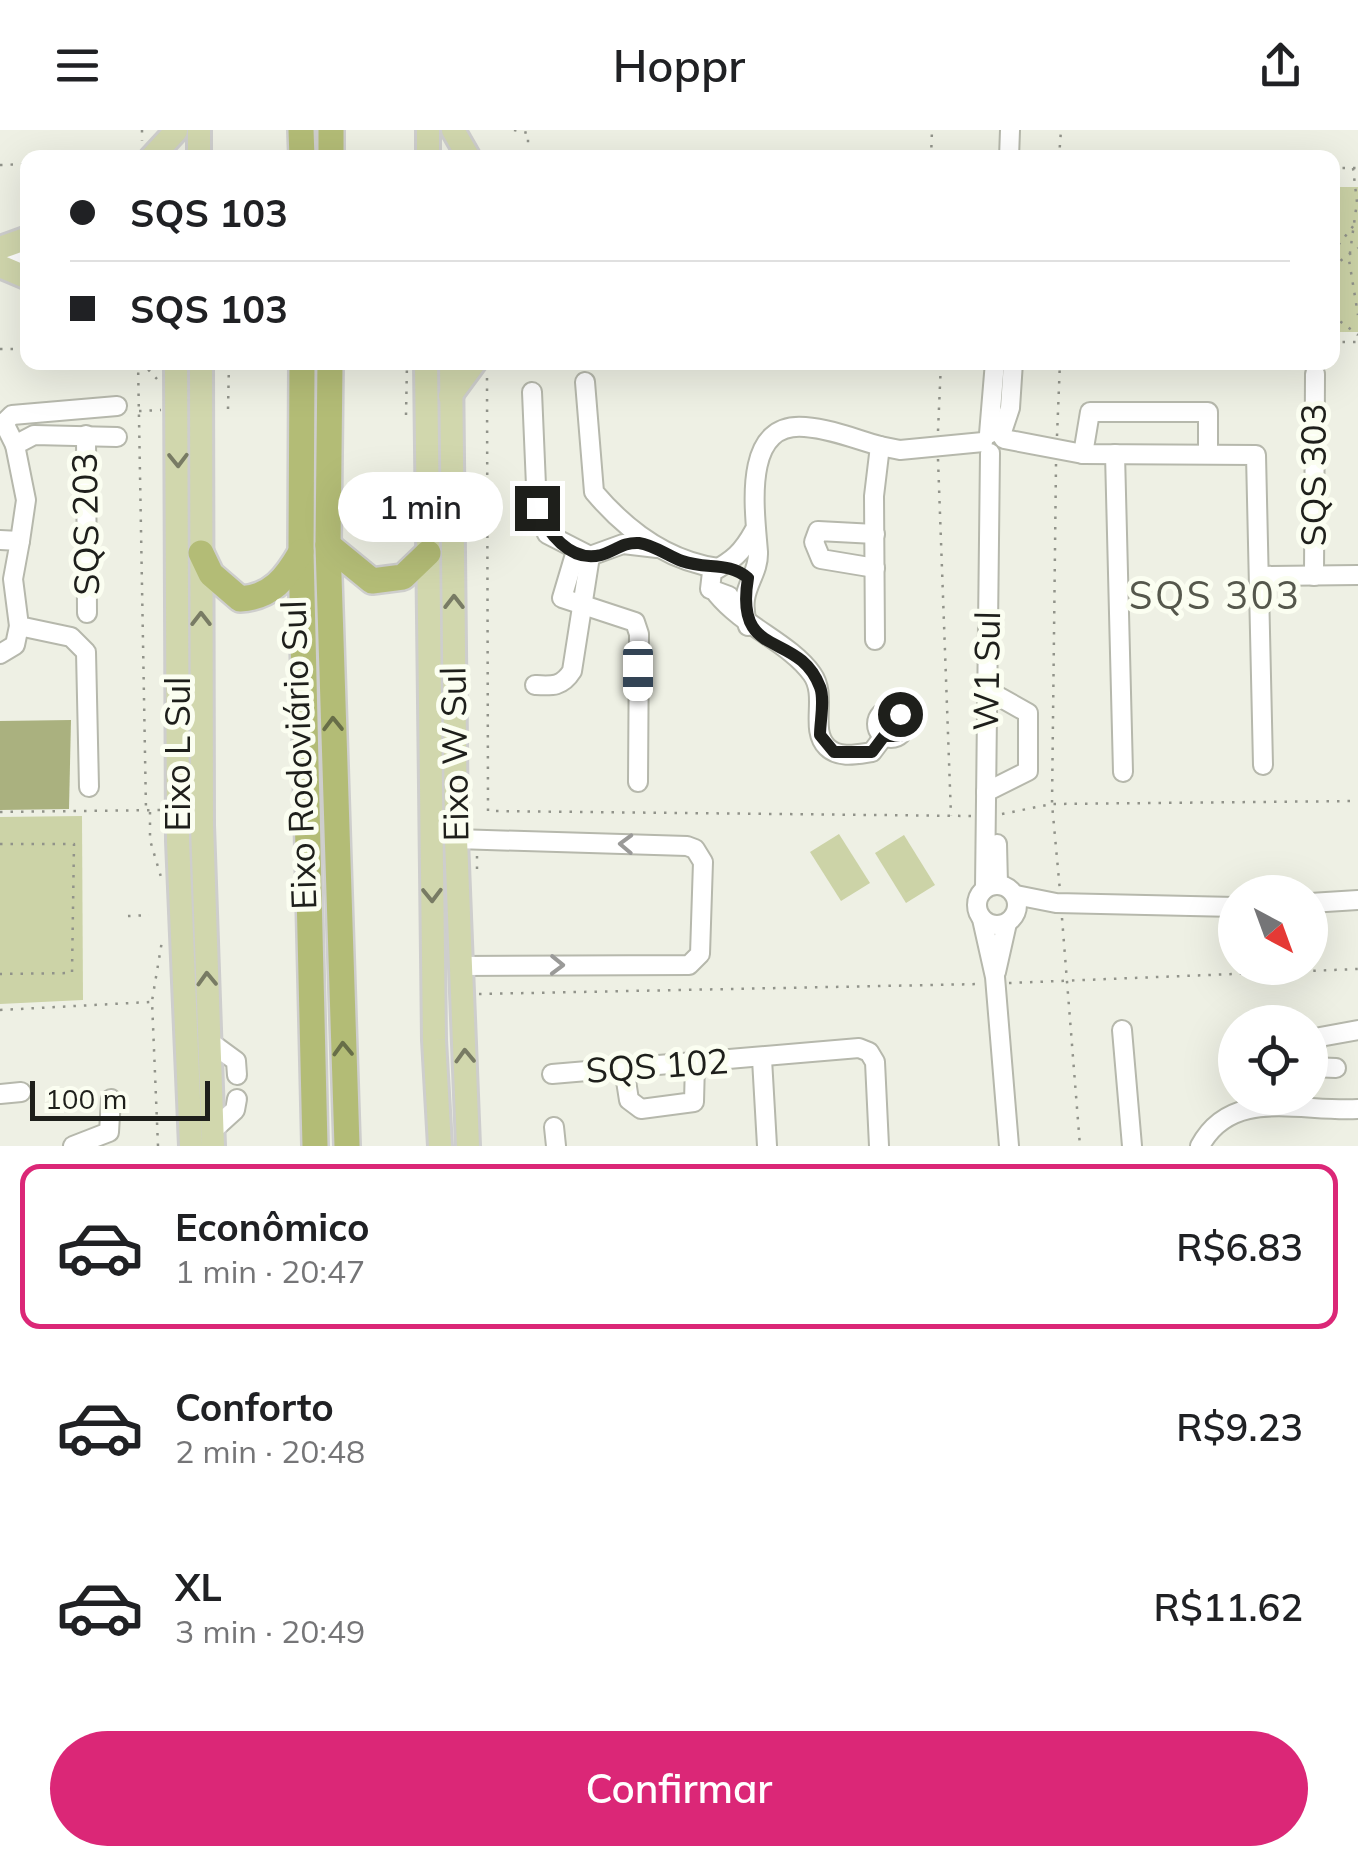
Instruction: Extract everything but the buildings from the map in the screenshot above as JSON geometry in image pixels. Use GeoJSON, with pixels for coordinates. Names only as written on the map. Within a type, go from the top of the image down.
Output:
{"type":"FeatureCollection","features":[{"type":"Feature","properties":{"kind":"highway","name":"Eixo Rodoviário Sul"},"geometry":{"type":"LineString","coordinates":[[302,370],[302,552],[316,1146]]}},
{"type":"Feature","properties":{"kind":"highway","name":"Eixo Rodoviário Sul"},"geometry":{"type":"LineString","coordinates":[[330,370],[328,546],[347,1146]]}},
{"type":"Feature","properties":{"kind":"highway"},"geometry":{"type":"LineString","coordinates":[[328,546],[372,581],[404,576],[428,553]]}},
{"type":"Feature","properties":{"kind":"highway"},"geometry":{"type":"LineString","coordinates":[[201,553],[211,574],[240,600],[256,598],[276,588],[302,552]]}},
{"type":"Feature","properties":{"kind":"main road"},"geometry":{"type":"LineString","coordinates":[[150,150],[176,131]]}},
{"type":"Feature","properties":{"kind":"main road"},"geometry":{"type":"LineString","coordinates":[[159,370],[171,402]]}},
{"type":"Feature","properties":{"kind":"main road","name":"Eixo L Sul"},"geometry":{"type":"LineString","coordinates":[[175,370],[171,402],[178,810],[191,1146]]}},
{"type":"Feature","properties":{"kind":"main road","name":"Eixo L Sul"},"geometry":{"type":"LineString","coordinates":[[201,370],[202,825],[213,1138]]}},
{"type":"Feature","properties":{"kind":"main road","name":"Eixo W Sul"},"geometry":{"type":"LineString","coordinates":[[426,370],[434,1040],[440,1146]]}},
{"type":"Feature","properties":{"kind":"main road","name":"Eixo W Sul"},"geometry":{"type":"LineString","coordinates":[[451,370],[466,839],[460,966],[468,1146]]}},
{"type":"Feature","properties":{"kind":"main road"},"geometry":{"type":"LineString","coordinates":[[450,396],[474,370]]}},
{"type":"Feature","properties":{"kind":"street","name":"W1 Sul"},"geometry":{"type":"LineString","coordinates":[[992,886],[995,370]]}},
{"type":"Feature","properties":{"kind":"street","name":"W1 Sul"},"geometry":{"type":"LineString","coordinates":[[994,445],[1010,408],[1012,370]]}},
{"type":"Feature","properties":{"kind":"street","name":"SQS 303"},"geometry":{"type":"LineString","coordinates":[[1314,374],[1314,576]]}},
{"type":"Feature","properties":{"kind":"street"},"geometry":{"type":"LineString","coordinates":[[585,382],[594,492],[657,548],[680,561],[748,626],[812,674],[822,690],[820,735],[826,746],[846,755],[872,752],[884,736]]}},
{"type":"Feature","properties":{"kind":"street"},"geometry":{"type":"LineString","coordinates":[[532,392],[537,508],[548,534],[583,553],[622,544],[657,548]]}},
{"type":"Feature","properties":{"kind":"street","name":"SQS 203"},"geometry":{"type":"LineString","coordinates":[[89,788],[86,652],[71,637],[19,626],[13,579],[26,500],[15,445],[4,424],[12,415],[117,406]]}},
{"type":"Feature","properties":{"kind":"street"},"geometry":{"type":"LineString","coordinates":[[944,447],[970,436],[993,410]]}},
{"type":"Feature","properties":{"kind":"street"},"geometry":{"type":"LineString","coordinates":[[1083,454],[1090,412],[1208,412],[1208,454]]}},
{"type":"Feature","properties":{"kind":"street","name":"SQS 303"},"geometry":{"type":"LineString","coordinates":[[748,626],[743,610],[758,555],[754,531],[759,456],[777,431],[816,428],[880,446],[994,445],[1083,454],[1256,454],[1262,765]]}},
{"type":"Feature","properties":{"kind":"street","name":"SQS 203"},"geometry":{"type":"LineString","coordinates":[[15,445],[34,435],[117,437]]}},
{"type":"Feature","properties":{"kind":"street","name":"SQS 203"},"geometry":{"type":"LineString","coordinates":[[86,435],[87,613]]}},
{"type":"Feature","properties":{"kind":"street"},"geometry":{"type":"LineString","coordinates":[[875,640],[874,534],[880,446]]}},
{"type":"Feature","properties":{"kind":"street"},"geometry":{"type":"LineString","coordinates":[[1115,454],[1123,772]]}},
{"type":"Feature","properties":{"kind":"street"},"geometry":{"type":"LineString","coordinates":[[622,544],[626,522]]}},
{"type":"Feature","properties":{"kind":"street"},"geometry":{"type":"LineString","coordinates":[[874,534],[823,530],[818,531],[814,542],[821,559],[875,568]]}},
{"type":"Feature","properties":{"kind":"street"},"geometry":{"type":"LineString","coordinates":[[714,592],[712,572],[724,566],[754,531]]}},
{"type":"Feature","properties":{"kind":"street","name":"SQS 203"},"geometry":{"type":"LineString","coordinates":[[0,540],[20,540]]}},
{"type":"Feature","properties":{"kind":"street"},"geometry":{"type":"LineString","coordinates":[[534,685],[554,686],[566,681],[572,671],[583,553]]}},
{"type":"Feature","properties":{"kind":"street"},"geometry":{"type":"LineString","coordinates":[[680,561],[724,566],[747,586]]}},
{"type":"Feature","properties":{"kind":"street","name":"SQS 303"},"geometry":{"type":"LineString","coordinates":[[1258,576],[1358,576]]}},
{"type":"Feature","properties":{"kind":"street"},"geometry":{"type":"LineString","coordinates":[[714,592],[747,586]]}},
{"type":"Feature","properties":{"kind":"street"},"geometry":{"type":"LineString","coordinates":[[581,606],[624,615],[635,622],[639,634],[638,782]]}},
{"type":"Feature","properties":{"kind":"street"},"geometry":{"type":"LineString","coordinates":[[0,654],[15,645],[19,626]]}},
{"type":"Feature","properties":{"kind":"street"},"geometry":{"type":"LineString","coordinates":[[991,789],[1028,770],[1028,713],[992,693]]}},
{"type":"Feature","properties":{"kind":"street"},"geometry":{"type":"LineString","coordinates":[[460,966],[678,966],[688,965],[700,954],[703,862],[695,849],[466,839]]}},
{"type":"Feature","properties":{"kind":"street"},"geometry":{"type":"LineString","coordinates":[[1008,1146],[995,980],[977,907],[992,886],[1059,903],[1218,907]]}},
{"type":"Feature","properties":{"kind":"street"},"geometry":{"type":"LineString","coordinates":[[995,980],[1016,895]]}},
{"type":"Feature","properties":{"kind":"street"},"geometry":{"type":"LineString","coordinates":[[1328,902],[1358,900]]}},
{"type":"Feature","properties":{"kind":"street"},"geometry":{"type":"LineString","coordinates":[[982,919],[994,925],[1059,903]]}},
{"type":"Feature","properties":{"kind":"street"},"geometry":{"type":"LineString","coordinates":[[1122,1030],[1132,1146]]}},
{"type":"Feature","properties":{"kind":"street"},"geometry":{"type":"LineString","coordinates":[[1328,1036],[1358,1030]]}},
{"type":"Feature","properties":{"kind":"street"},"geometry":{"type":"LineString","coordinates":[[210,1042],[236,1061],[237,1075]]}},
{"type":"Feature","properties":{"kind":"street","name":"SQS 102"},"geometry":{"type":"LineString","coordinates":[[552,1074],[859,1048],[869,1052],[875,1062],[879,1146]]}},
{"type":"Feature","properties":{"kind":"street","name":"SQS 102"},"geometry":{"type":"LineString","coordinates":[[762,1059],[766,1146]]}},
{"type":"Feature","properties":{"kind":"street"},"geometry":{"type":"LineString","coordinates":[[624,1068],[629,1100],[640,1110],[694,1102],[695,1064]]}},
{"type":"Feature","properties":{"kind":"street"},"geometry":{"type":"LineString","coordinates":[[1328,1068],[1336,1068]]}},
{"type":"Feature","properties":{"kind":"street"},"geometry":{"type":"LineString","coordinates":[[0,1094],[21,1092]]}},
{"type":"Feature","properties":{"kind":"street"},"geometry":{"type":"LineString","coordinates":[[73,1146],[109,1132],[111,1099]]}},
{"type":"Feature","properties":{"kind":"street"},"geometry":{"type":"LineString","coordinates":[[213,1138],[235,1110],[237,1099]]}},
{"type":"Feature","properties":{"kind":"street"},"geometry":{"type":"LineString","coordinates":[[1328,1105],[1358,1108]]}},
{"type":"Feature","properties":{"kind":"street"},"geometry":{"type":"LineString","coordinates":[[1200,1146],[1213,1125],[1227,1115]]}},
{"type":"Feature","properties":{"kind":"path"},"geometry":{"type":"LineString","coordinates":[[514,130],[528,133],[528,150]]}},
{"type":"Feature","properties":{"kind":"path"},"geometry":{"type":"LineString","coordinates":[[1355,168],[1356,222],[1350,252],[1358,315]]}},
{"type":"Feature","properties":{"kind":"path"},"geometry":{"type":"LineString","coordinates":[[1340,243],[1356,222]]}},
{"type":"Feature","properties":{"kind":"path"},"geometry":{"type":"LineString","coordinates":[[1340,260],[1358,248]]}},
{"type":"Feature","properties":{"kind":"path"},"geometry":{"type":"LineString","coordinates":[[138,370],[148,810],[150,840],[162,880]]}},
{"type":"Feature","properties":{"kind":"path"},"geometry":{"type":"LineString","coordinates":[[228,409],[229,370]]}},
{"type":"Feature","properties":{"kind":"path"},"geometry":{"type":"LineString","coordinates":[[406,370],[406,414]]}},
{"type":"Feature","properties":{"kind":"path"},"geometry":{"type":"LineString","coordinates":[[480,370],[488,811],[991,816],[1052,804],[1358,801]]}},
{"type":"Feature","properties":{"kind":"path"},"geometry":{"type":"LineString","coordinates":[[941,370],[950,816]]}},
{"type":"Feature","properties":{"kind":"path"},"geometry":{"type":"LineString","coordinates":[[1059,370],[1046,449],[1052,804],[1080,1146]]}},
{"type":"Feature","properties":{"kind":"path"},"geometry":{"type":"LineString","coordinates":[[138,410],[171,402]]}},
{"type":"Feature","properties":{"kind":"path"},"geometry":{"type":"LineString","coordinates":[[0,812],[178,810]]}},
{"type":"Feature","properties":{"kind":"path"},"geometry":{"type":"LineString","coordinates":[[466,839],[477,872]]}},
{"type":"Feature","properties":{"kind":"path"},"geometry":{"type":"LineString","coordinates":[[0,844],[74,844],[72,973],[0,974]]}},
{"type":"Feature","properties":{"kind":"path"},"geometry":{"type":"LineString","coordinates":[[128,916],[149,915]]}},
{"type":"Feature","properties":{"kind":"path"},"geometry":{"type":"LineString","coordinates":[[158,1146],[152,1002],[162,941]]}},
{"type":"Feature","properties":{"kind":"path"},"geometry":{"type":"LineString","coordinates":[[462,995],[1067,981],[1358,969]]}},
{"type":"Feature","properties":{"kind":"path"},"geometry":{"type":"LineString","coordinates":[[0,1010],[152,1002]]}},
{"type":"Feature","properties":{"kind":"green space"},"geometry":{"type":"Polygon","coordinates":[[[1340,187],[1358,187],[1358,332],[1340,332],[1340,187]]]}},
{"type":"Feature","properties":{"kind":"green space"},"geometry":{"type":"Polygon","coordinates":[[[71,720],[69,809],[0,810],[0,721],[71,720]]]}},
{"type":"Feature","properties":{"kind":"green space"},"geometry":{"type":"Polygon","coordinates":[[[82,816],[83,1000],[0,1004],[0,817],[82,816]]]}},
{"type":"Feature","properties":{"kind":"green space"},"geometry":{"type":"Polygon","coordinates":[[[839,834],[870,883],[841,901],[810,852],[839,834]]]}},
{"type":"Feature","properties":{"kind":"green space"},"geometry":{"type":"Polygon","coordinates":[[[904,835],[935,885],[906,903],[875,853],[904,835]]]}},
{"type":"Feature","properties":{"kind":"district","name":"SQS 303"},"geometry":{"type":"Point","coordinates":[1215,596]}},
{"type":"Feature","properties":{"kind":"route"},"geometry":{"type":"LineString","coordinates":[[537,508],[548,534],[590,556],[622,544],[639,543],[680,561],[738,569],[748,578],[743,610],[748,626],[803,664],[822,690],[820,735],[834,752],[872,752],[884,736],[900,736],[905,720],[900,714]]}}]}
